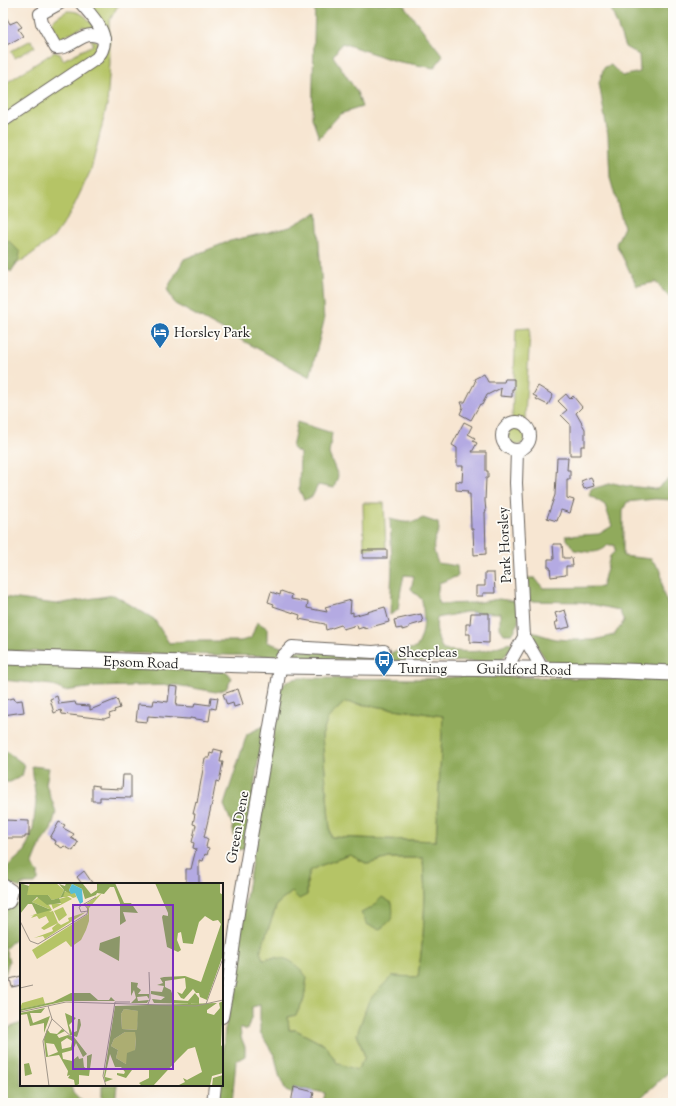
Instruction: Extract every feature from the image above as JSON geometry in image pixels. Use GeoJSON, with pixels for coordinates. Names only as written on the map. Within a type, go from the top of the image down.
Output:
{"type":"FeatureCollection","features":[{"type":"Feature","properties":{"kind":"main road","name":"Epsom Road"},"geometry":{"type":"LineString","coordinates":[[3,657],[280,666]]}},
{"type":"Feature","properties":{"kind":"main road","name":"Guildford Road"},"geometry":{"type":"LineString","coordinates":[[280,666],[601,670],[673,673]]}},
{"type":"Feature","properties":{"kind":"street"},"geometry":{"type":"LineString","coordinates":[[60,3],[40,14],[42,23],[56,48],[62,49],[89,35],[95,35],[104,39]]}},
{"type":"Feature","properties":{"kind":"street"},"geometry":{"type":"LineString","coordinates":[[3,121],[97,58],[102,50],[104,39],[100,27],[81,3]]}},
{"type":"Feature","properties":{"kind":"street","name":"Park Horsley"},"geometry":{"type":"LineString","coordinates":[[517,450],[516,483],[524,637],[539,663],[541,670]]}},
{"type":"Feature","properties":{"kind":"street"},"geometry":{"type":"LineString","coordinates":[[507,669],[524,637]]}},
{"type":"Feature","properties":{"kind":"street"},"geometry":{"type":"LineString","coordinates":[[280,666],[282,657],[292,647],[373,652],[384,651]]}},
{"type":"Feature","properties":{"kind":"street","name":"Green Dene"},"geometry":{"type":"LineString","coordinates":[[223,1012],[239,906],[280,666]]}},
{"type":"Feature","properties":{"kind":"street"},"geometry":{"type":"LineString","coordinates":[[3,904],[9,902],[15,892]]}},
{"type":"Feature","properties":{"kind":"street"},"geometry":{"type":"LineString","coordinates":[[213,1103],[216,1086]]}},
{"type":"Feature","properties":{"kind":"green space"},"geometry":{"type":"Polygon","coordinates":[[[89,3],[122,3],[117,7],[109,22],[110,63],[107,105],[91,170],[71,212],[53,238],[3,273],[3,127],[107,51],[89,3]]]}},
{"type":"Feature","properties":{"kind":"green space"},"geometry":{"type":"Polygon","coordinates":[[[315,3],[402,3],[443,56],[434,68],[395,61],[342,43],[333,56],[357,92],[362,107],[340,114],[319,138],[312,118],[315,3]]]}},
{"type":"Feature","properties":{"kind":"green space"},"geometry":{"type":"Polygon","coordinates":[[[609,3],[673,3],[673,298],[667,295],[656,282],[637,286],[616,244],[624,227],[610,178],[608,136],[599,83],[604,67],[611,65],[622,76],[640,72],[639,55],[625,47],[609,3]]]}},
{"type":"Feature","properties":{"kind":"green space"},"geometry":{"type":"Polygon","coordinates":[[[67,11],[78,12],[85,16],[97,31],[88,31],[84,26],[55,41],[48,29],[49,26],[53,21],[67,11]]]}},
{"type":"Feature","properties":{"kind":"green space"},"geometry":{"type":"Polygon","coordinates":[[[91,38],[99,43],[95,54],[3,117],[3,85],[54,52],[60,54],[63,60],[93,45],[91,38]]]}},
{"type":"Feature","properties":{"kind":"green space"},"geometry":{"type":"Polygon","coordinates":[[[31,40],[35,47],[15,58],[11,51],[31,40]]]}},
{"type":"Feature","properties":{"kind":"green space"},"geometry":{"type":"Polygon","coordinates":[[[317,212],[324,321],[310,377],[175,304],[167,289],[184,259],[230,241],[290,227],[317,212]]]}},
{"type":"Feature","properties":{"kind":"green space"},"geometry":{"type":"Polygon","coordinates":[[[3,241],[9,241],[20,252],[19,259],[11,272],[3,266],[3,241]]]}},
{"type":"Feature","properties":{"kind":"green space"},"geometry":{"type":"Polygon","coordinates":[[[530,328],[525,419],[512,419],[516,329],[530,328]]]}},
{"type":"Feature","properties":{"kind":"green space"},"geometry":{"type":"Polygon","coordinates":[[[297,422],[332,433],[329,454],[338,476],[334,488],[318,485],[312,497],[304,500],[299,489],[300,453],[292,448],[297,422]]]}},
{"type":"Feature","properties":{"kind":"green space"},"geometry":{"type":"Polygon","coordinates":[[[513,427],[521,427],[526,432],[524,443],[521,445],[513,445],[508,440],[508,432],[513,427]]]}},
{"type":"Feature","properties":{"kind":"green space"},"geometry":{"type":"Polygon","coordinates":[[[667,480],[673,480],[673,500],[655,499],[627,502],[623,510],[623,556],[651,559],[661,571],[663,593],[672,614],[670,631],[673,634],[673,669],[554,666],[547,661],[531,638],[532,632],[555,639],[594,640],[614,635],[624,621],[619,610],[581,602],[527,601],[527,578],[535,578],[543,588],[602,587],[610,556],[615,551],[614,545],[608,545],[597,552],[574,550],[565,536],[599,534],[612,526],[605,505],[589,495],[591,489],[613,483],[626,486],[657,489],[667,480]]]}},
{"type":"Feature","properties":{"kind":"green space"},"geometry":{"type":"Polygon","coordinates":[[[363,503],[384,503],[386,548],[364,549],[363,503]]]}},
{"type":"Feature","properties":{"kind":"green space"},"geometry":{"type":"Polygon","coordinates":[[[423,518],[438,523],[439,530],[434,546],[438,563],[457,566],[458,576],[439,583],[437,596],[440,604],[474,603],[499,599],[514,601],[519,618],[517,626],[512,634],[504,634],[500,628],[500,613],[466,612],[437,618],[437,634],[443,650],[465,652],[482,651],[511,643],[513,646],[500,662],[392,661],[387,659],[392,652],[416,648],[424,624],[422,600],[411,589],[414,576],[404,575],[398,610],[390,615],[392,565],[390,519],[403,522],[414,522],[423,518]]]}},
{"type":"Feature","properties":{"kind":"green space"},"geometry":{"type":"Polygon","coordinates":[[[114,595],[154,619],[169,643],[185,641],[241,641],[251,638],[257,622],[267,628],[267,642],[284,648],[277,656],[3,651],[3,597],[56,604],[114,595]]]}},
{"type":"Feature","properties":{"kind":"green space"},"geometry":{"type":"Polygon","coordinates":[[[292,650],[366,654],[369,659],[290,659],[288,656],[292,650]]]}},
{"type":"Feature","properties":{"kind":"green space"},"geometry":{"type":"Polygon","coordinates":[[[3,662],[227,672],[232,678],[226,689],[216,692],[176,685],[95,687],[64,691],[52,685],[3,680],[3,662]]]}},
{"type":"Feature","properties":{"kind":"green space"},"geometry":{"type":"Polygon","coordinates":[[[468,676],[673,680],[673,1068],[635,1103],[323,1103],[325,1093],[294,1087],[293,1094],[286,1091],[279,1075],[275,1057],[260,1032],[260,1005],[252,1007],[252,1015],[247,1030],[240,1027],[241,1037],[245,1047],[245,1056],[236,1061],[232,1103],[217,1103],[219,1086],[223,1086],[223,1047],[232,981],[281,688],[287,681],[298,678],[425,679],[468,676]],[[345,702],[328,718],[322,736],[331,837],[436,841],[443,716],[345,702]],[[350,855],[310,871],[307,883],[307,895],[299,899],[292,892],[277,904],[260,952],[263,959],[284,958],[288,960],[297,966],[307,977],[304,999],[296,1015],[288,1017],[289,1030],[296,1030],[326,1046],[337,1063],[357,1070],[365,1057],[357,1034],[369,1000],[392,976],[418,977],[423,937],[425,896],[423,858],[389,858],[368,864],[350,855]]]}},
{"type":"Feature","properties":{"kind":"green space"},"geometry":{"type":"Polygon","coordinates":[[[345,702],[443,716],[436,841],[331,837],[322,736],[328,718],[345,702]]]}},
{"type":"Feature","properties":{"kind":"green space"},"geometry":{"type":"Polygon","coordinates":[[[264,726],[244,849],[237,850],[232,824],[224,805],[247,734],[264,726]]]}},
{"type":"Feature","properties":{"kind":"green space"},"geometry":{"type":"Polygon","coordinates":[[[3,749],[25,765],[22,776],[10,782],[3,782],[3,749]]]}},
{"type":"Feature","properties":{"kind":"green space"},"geometry":{"type":"Polygon","coordinates":[[[32,766],[49,768],[46,784],[56,812],[51,830],[41,843],[32,866],[38,872],[38,881],[36,883],[20,883],[20,888],[3,882],[3,867],[7,867],[25,851],[33,829],[36,802],[32,766]]]}},
{"type":"Feature","properties":{"kind":"green space"},"geometry":{"type":"Polygon","coordinates":[[[350,855],[368,864],[389,858],[423,858],[425,896],[423,937],[418,977],[392,976],[357,1034],[365,1057],[357,1071],[337,1063],[326,1046],[296,1030],[289,1030],[288,1017],[296,1015],[304,999],[307,977],[276,957],[263,959],[260,952],[277,904],[292,892],[307,895],[307,883],[310,871],[350,855]]]}},
{"type":"Feature","properties":{"kind":"green space"},"geometry":{"type":"Polygon","coordinates":[[[3,892],[15,900],[20,910],[20,937],[5,949],[9,961],[5,975],[3,976],[3,892]]]}},
{"type":"Feature","properties":{"kind":"green space"},"geometry":{"type":"Polygon","coordinates":[[[382,897],[392,903],[393,913],[390,921],[380,929],[368,925],[361,913],[371,908],[382,897]]]}},
{"type":"Feature","properties":{"kind":"green space"},"geometry":{"type":"Polygon","coordinates":[[[20,1023],[20,1086],[71,1086],[73,1092],[84,1103],[3,1103],[3,1030],[20,1023]]]}},
{"type":"Feature","properties":{"kind":"green space"},"geometry":{"type":"Polygon","coordinates":[[[102,1086],[117,1086],[115,1103],[101,1103],[102,1086]]]}},
{"type":"Feature","properties":{"kind":"building"},"geometry":{"type":"Polygon","coordinates":[[[3,11],[10,24],[17,21],[22,27],[18,29],[23,36],[3,47],[3,11]]]}},
{"type":"Feature","properties":{"kind":"building"},"geometry":{"type":"Polygon","coordinates":[[[484,374],[488,382],[504,382],[505,379],[514,379],[512,397],[500,396],[501,388],[487,395],[471,420],[460,414],[463,407],[461,402],[465,402],[475,382],[474,379],[484,374]]]}},
{"type":"Feature","properties":{"kind":"building"},"geometry":{"type":"Polygon","coordinates":[[[538,386],[553,395],[548,405],[536,399],[537,397],[533,395],[538,386]]]}},
{"type":"Feature","properties":{"kind":"building"},"geometry":{"type":"Polygon","coordinates":[[[566,394],[570,399],[573,396],[582,407],[576,413],[585,429],[585,446],[581,446],[581,455],[570,455],[570,424],[561,415],[567,410],[558,401],[566,394]]]}},
{"type":"Feature","properties":{"kind":"building"},"geometry":{"type":"Polygon","coordinates":[[[464,422],[472,426],[468,434],[475,438],[473,441],[477,443],[472,452],[486,452],[486,471],[488,471],[488,478],[486,478],[485,501],[486,554],[474,555],[473,529],[471,529],[470,494],[467,494],[468,491],[456,490],[456,481],[462,482],[463,466],[457,466],[457,448],[452,445],[464,422]]]}},
{"type":"Feature","properties":{"kind":"building"},"geometry":{"type":"Polygon","coordinates":[[[557,458],[568,458],[567,470],[570,470],[570,479],[567,479],[567,498],[574,500],[570,513],[561,510],[557,521],[547,518],[555,495],[557,458]]]}},
{"type":"Feature","properties":{"kind":"building"},"geometry":{"type":"Polygon","coordinates":[[[591,477],[594,486],[584,489],[581,481],[591,477]]]}},
{"type":"Feature","properties":{"kind":"building"},"geometry":{"type":"Polygon","coordinates":[[[553,544],[562,544],[563,558],[572,558],[573,566],[566,566],[566,575],[551,577],[550,567],[548,567],[548,559],[554,559],[553,544]]]}},
{"type":"Feature","properties":{"kind":"building"},"geometry":{"type":"Polygon","coordinates":[[[363,550],[387,550],[387,558],[363,558],[363,550]]]}},
{"type":"Feature","properties":{"kind":"building"},"geometry":{"type":"Polygon","coordinates":[[[485,573],[494,573],[495,593],[483,593],[483,596],[476,596],[476,586],[485,586],[485,573]]]}},
{"type":"Feature","properties":{"kind":"building"},"geometry":{"type":"Polygon","coordinates":[[[281,591],[292,595],[291,599],[308,602],[307,608],[327,612],[325,607],[351,600],[350,613],[353,612],[353,616],[385,607],[389,622],[364,629],[364,627],[358,629],[357,625],[343,629],[341,625],[326,630],[325,624],[299,619],[300,615],[273,606],[274,604],[268,602],[271,592],[280,595],[281,591]]]}},
{"type":"Feature","properties":{"kind":"building"},"geometry":{"type":"Polygon","coordinates":[[[565,610],[570,627],[557,630],[555,622],[558,622],[555,613],[565,610]]]}},
{"type":"Feature","properties":{"kind":"building"},"geometry":{"type":"Polygon","coordinates":[[[471,613],[489,613],[489,643],[470,642],[470,634],[466,634],[466,624],[470,624],[471,613]]]}},
{"type":"Feature","properties":{"kind":"building"},"geometry":{"type":"Polygon","coordinates":[[[421,614],[423,622],[409,626],[409,628],[402,630],[402,628],[396,629],[394,620],[421,614]]]}},
{"type":"Feature","properties":{"kind":"building"},"geometry":{"type":"Polygon","coordinates":[[[170,686],[178,687],[176,706],[194,707],[195,703],[210,705],[211,697],[218,698],[216,709],[211,708],[209,721],[190,718],[148,716],[147,722],[136,721],[138,704],[153,705],[154,700],[168,702],[170,686]]]}},
{"type":"Feature","properties":{"kind":"building"},"geometry":{"type":"Polygon","coordinates":[[[238,689],[243,704],[234,707],[233,703],[227,705],[223,694],[238,689]]]}},
{"type":"Feature","properties":{"kind":"building"},"geometry":{"type":"Polygon","coordinates":[[[57,696],[59,704],[75,702],[76,705],[90,706],[90,710],[117,699],[120,708],[109,714],[110,717],[104,719],[62,714],[61,710],[54,713],[50,699],[57,696]]]}},
{"type":"Feature","properties":{"kind":"building"},"geometry":{"type":"Polygon","coordinates":[[[14,698],[15,701],[22,700],[24,712],[3,715],[3,700],[14,698]]]}},
{"type":"Feature","properties":{"kind":"building"},"geometry":{"type":"Polygon","coordinates":[[[214,749],[222,751],[220,762],[223,762],[219,782],[216,781],[204,837],[208,839],[206,847],[209,848],[203,861],[199,860],[199,883],[186,883],[186,869],[191,869],[196,849],[193,848],[194,843],[192,842],[196,825],[193,824],[195,814],[193,814],[196,802],[197,803],[205,758],[209,758],[210,753],[213,754],[214,749]]]}},
{"type":"Feature","properties":{"kind":"building"},"geometry":{"type":"Polygon","coordinates":[[[123,775],[131,775],[131,798],[100,797],[100,801],[92,801],[92,785],[99,786],[99,788],[122,789],[123,775]]]}},
{"type":"Feature","properties":{"kind":"building"},"geometry":{"type":"Polygon","coordinates":[[[4,820],[29,821],[29,836],[25,836],[25,838],[3,838],[4,820]]]}},
{"type":"Feature","properties":{"kind":"building"},"geometry":{"type":"Polygon","coordinates":[[[59,822],[65,825],[63,828],[74,834],[71,838],[78,842],[73,851],[64,846],[62,848],[55,844],[56,841],[50,838],[59,822]]]}},
{"type":"Feature","properties":{"kind":"building"},"geometry":{"type":"Polygon","coordinates":[[[84,871],[92,883],[81,883],[77,877],[84,871]]]}},
{"type":"Feature","properties":{"kind":"building"},"geometry":{"type":"Polygon","coordinates":[[[20,976],[20,985],[12,987],[10,979],[20,976]]]}},
{"type":"Feature","properties":{"kind":"building"},"geometry":{"type":"Polygon","coordinates":[[[294,1087],[314,1092],[312,1103],[291,1103],[294,1087]]]}},
{"type":"Feature","properties":{"kind":"place","name":"Horsley Park"},"geometry":{"type":"Point","coordinates":[160,349]}},
{"type":"Feature","properties":{"kind":"place","name":"Sheepleas Turning"},"geometry":{"type":"Point","coordinates":[384,677]}}]}
